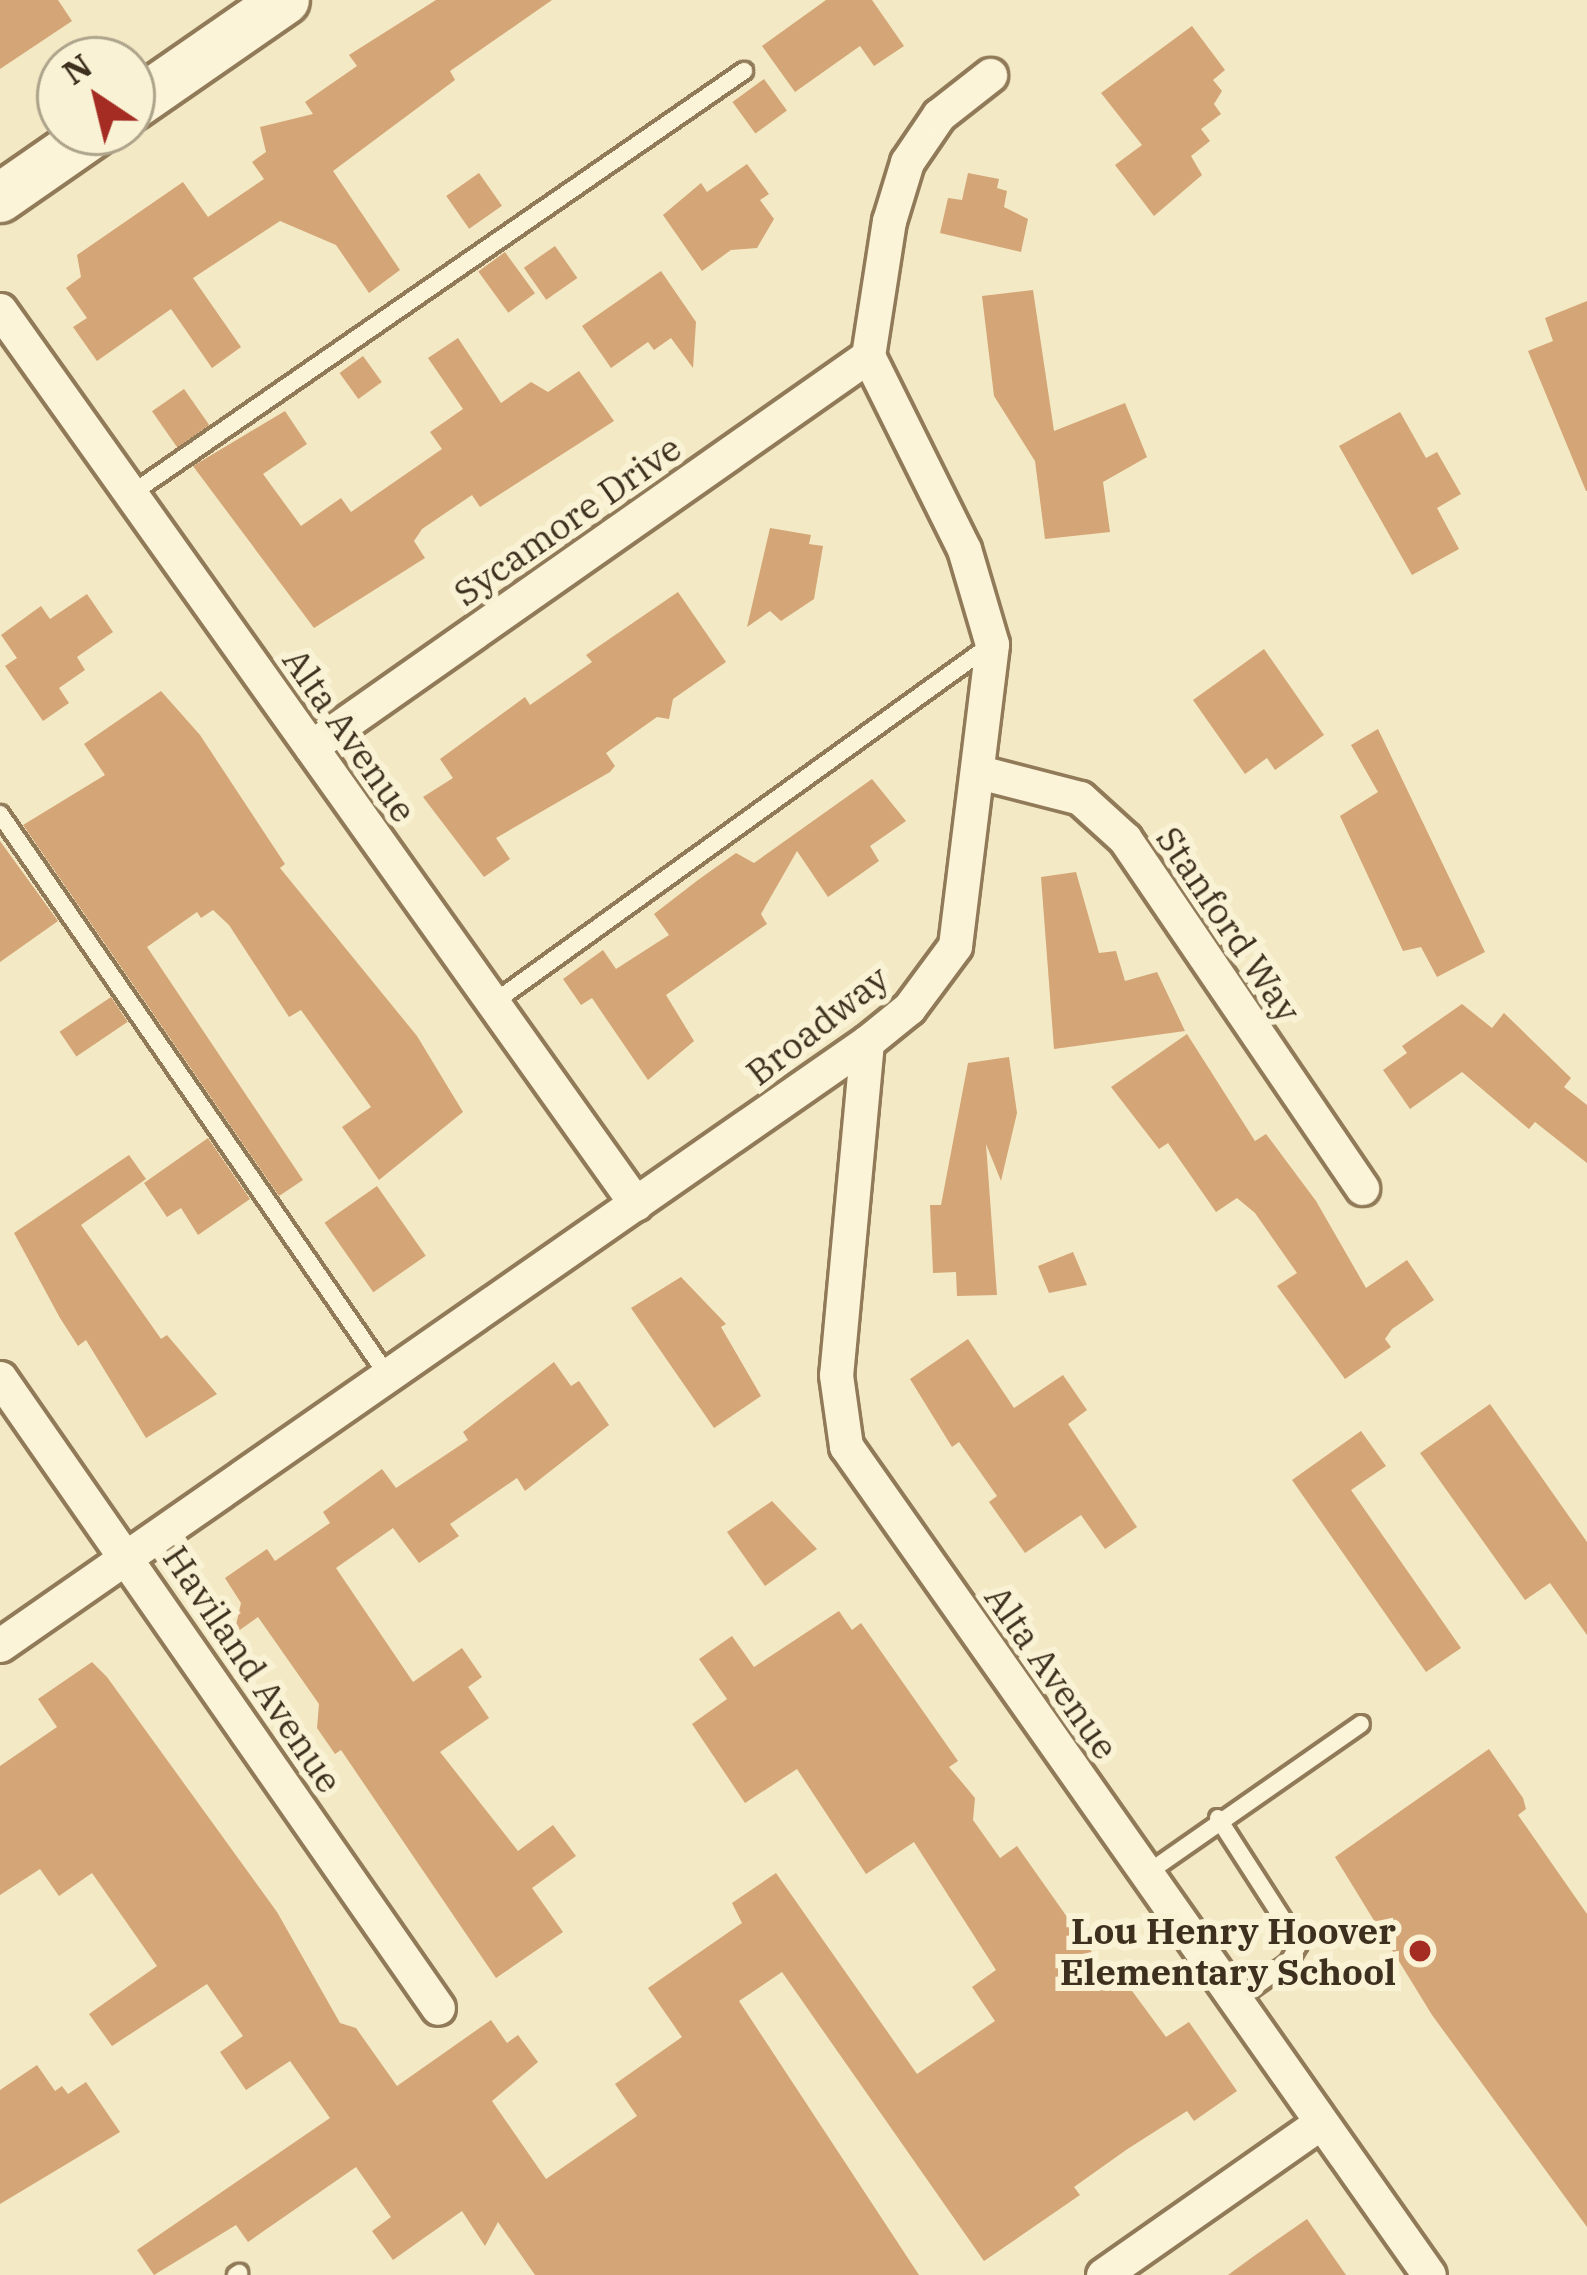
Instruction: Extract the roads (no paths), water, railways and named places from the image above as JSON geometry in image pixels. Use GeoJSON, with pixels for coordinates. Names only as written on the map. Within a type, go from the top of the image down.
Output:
{"type":"FeatureCollection","features":[{"type":"Feature","properties":{"kind":"street"},"geometry":{"type":"LineString","coordinates":[[156,89],[285,0]]}},
{"type":"Feature","properties":{"kind":"street"},"geometry":{"type":"LineString","coordinates":[[868,356],[889,221],[907,162],[939,115],[990,75]]}},
{"type":"Feature","properties":{"kind":"street"},"geometry":{"type":"LineString","coordinates":[[0,198],[60,156]]}},
{"type":"Feature","properties":{"kind":"street","name":"Alta Avenue"},"geometry":{"type":"LineString","coordinates":[[0,310],[636,1204]]}},
{"type":"Feature","properties":{"kind":"street","name":"Broadway"},"geometry":{"type":"LineString","coordinates":[[0,1645],[867,1042],[907,1010],[958,940],[992,644],[964,549],[868,356]]}},
{"type":"Feature","properties":{"kind":"street","name":"Sycamore Drive"},"geometry":{"type":"LineString","coordinates":[[311,747],[868,356]]}},
{"type":"Feature","properties":{"kind":"street","name":"Stanford Way"},"geometry":{"type":"LineString","coordinates":[[980,772],[1080,798],[1125,839],[1362,1188]]}},
{"type":"Feature","properties":{"kind":"street","name":"Alta Avenue"},"geometry":{"type":"LineString","coordinates":[[867,1042],[836,1375],[840,1430],[1145,1874],[1430,2275]]}},
{"type":"Feature","properties":{"kind":"street","name":"Haviland Avenue"},"geometry":{"type":"LineString","coordinates":[[0,1378],[438,2008]]}},
{"type":"Feature","properties":{"kind":"street"},"geometry":{"type":"LineString","coordinates":[[1102,2275],[1320,2123]]}},
{"type":"Feature","properties":{"kind":"lane"},"geometry":{"type":"LineString","coordinates":[[131,494],[744,70]]}},
{"type":"Feature","properties":{"kind":"lane"},"geometry":{"type":"LineString","coordinates":[[493,1003],[992,644]]}},
{"type":"Feature","properties":{"kind":"lane"},"geometry":{"type":"LineString","coordinates":[[0,814],[388,1376]]}},
{"type":"Feature","properties":{"kind":"lane"},"geometry":{"type":"LineString","coordinates":[[1145,1874],[1218,1818],[1361,1724]]}},
{"type":"Feature","properties":{"kind":"lane"},"geometry":{"type":"LineString","coordinates":[[1218,1818],[1299,1945],[1288,1963],[1235,2001]]}},
{"type":"Feature","properties":{"kind":"place","name":"Lou Henry Hoover Elementary School"},"geometry":{"type":"Point","coordinates":[1420,1951]}}]}
